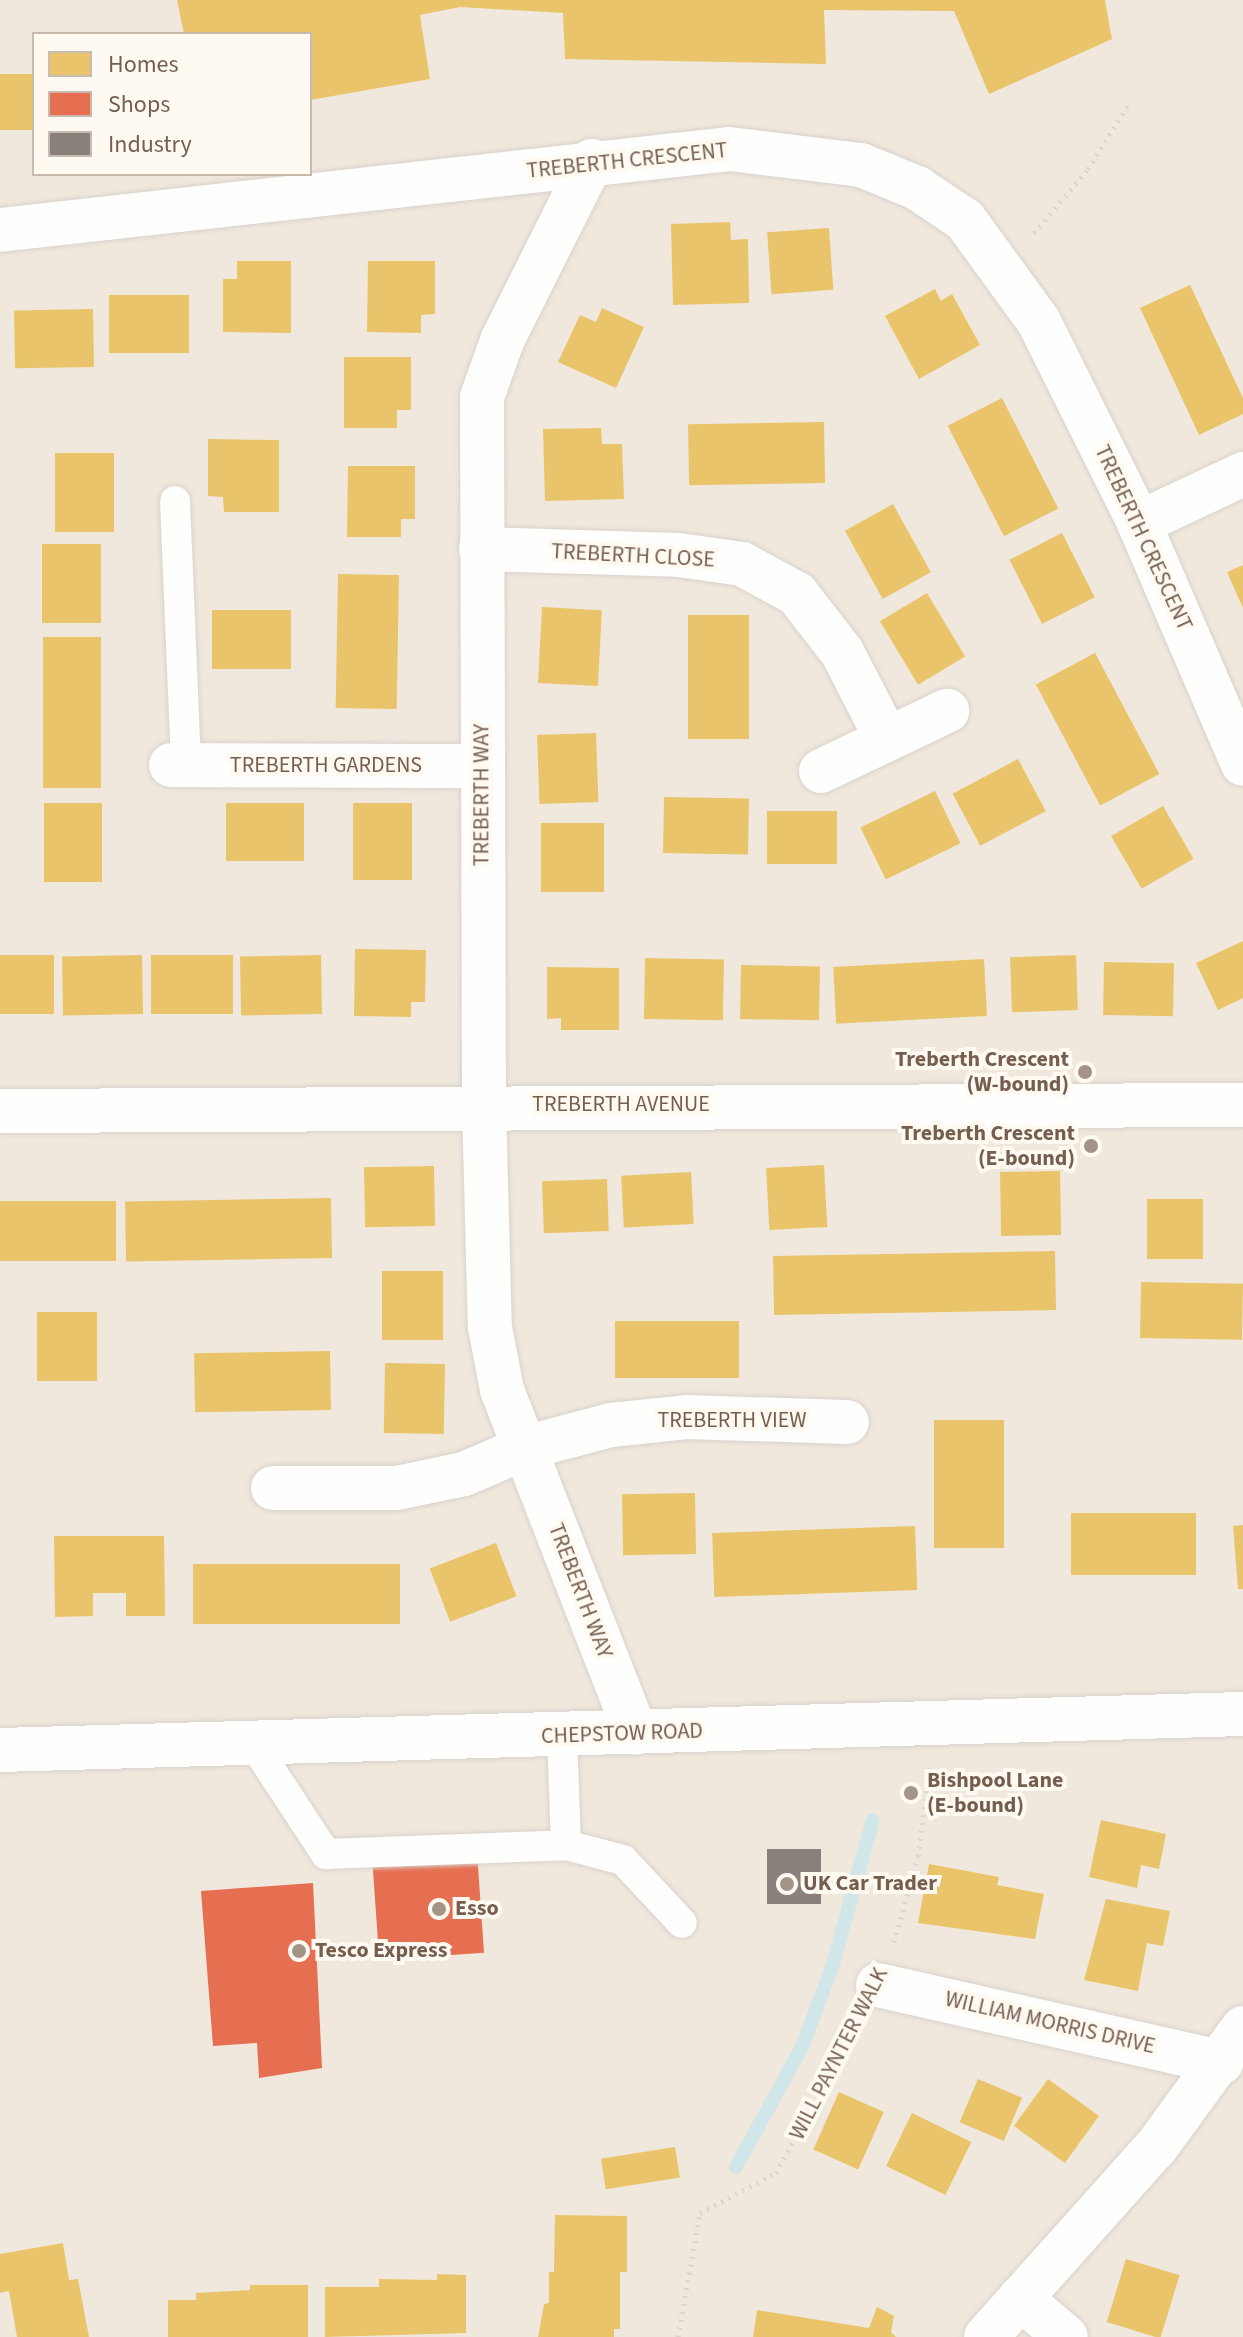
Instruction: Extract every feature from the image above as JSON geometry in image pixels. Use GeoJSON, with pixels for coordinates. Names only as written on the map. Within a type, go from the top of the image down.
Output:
{"type":"FeatureCollection","features":[{"type":"Feature","properties":{"kind":"street","name":"TREBERTH CRESCENT"},"geometry":{"type":"LineString","coordinates":[[0,230],[592,161],[729,149],[861,165],[917,188],[965,220],[1039,322],[1139,523],[1243,764]]}},
{"type":"Feature","properties":{"kind":"street","name":"TREBERTH WAY"},"geometry":{"type":"LineString","coordinates":[[592,161],[502,341],[482,397],[484,1105],[490,1327],[502,1390],[636,1733]]}},
{"type":"Feature","properties":{"kind":"street"},"geometry":{"type":"LineString","coordinates":[[1139,523],[1243,474]]}},
{"type":"Feature","properties":{"kind":"street","name":"TREBERTH CLOSE"},"geometry":{"type":"LineString","coordinates":[[481,549],[679,555],[742,564],[797,594],[842,652],[887,739]]}},
{"type":"Feature","properties":{"kind":"street"},"geometry":{"type":"LineString","coordinates":[[821,771],[947,711]]}},
{"type":"Feature","properties":{"kind":"street","name":"TREBERTH GARDENS"},"geometry":{"type":"LineString","coordinates":[[179,765],[482,766]]}},
{"type":"Feature","properties":{"kind":"street","name":"TREBERTH AVENUE"},"geometry":{"type":"LineString","coordinates":[[0,1111],[484,1105],[1243,1105]]}},
{"type":"Feature","properties":{"kind":"street","name":"TREBERTH VIEW"},"geometry":{"type":"LineString","coordinates":[[524,1448],[611,1425],[687,1417],[847,1422]]}},
{"type":"Feature","properties":{"kind":"street"},"geometry":{"type":"LineString","coordinates":[[273,1488],[397,1488],[464,1474],[524,1448]]}},
{"type":"Feature","properties":{"kind":"street","name":"CHEPSTOW ROAD"},"geometry":{"type":"LineString","coordinates":[[0,1750],[562,1737],[1243,1714]]}},
{"type":"Feature","properties":{"kind":"street","name":"WILLIAM MORRIS DRIVE"},"geometry":{"type":"LineString","coordinates":[[878,1985],[1232,2045],[1157,2146],[986,2337]]}},
{"type":"Feature","properties":{"kind":"street"},"geometry":{"type":"LineString","coordinates":[[1020,2298],[1066,2337]]}},
{"type":"Feature","properties":{"kind":"lane"},"geometry":{"type":"LineString","coordinates":[[175,501],[179,765]]}},
{"type":"Feature","properties":{"kind":"lane"},"geometry":{"type":"LineString","coordinates":[[562,1737],[566,1845]]}},
{"type":"Feature","properties":{"kind":"lane"},"geometry":{"type":"LineString","coordinates":[[253,1743],[326,1854],[566,1845],[623,1860],[682,1923]]}},
{"type":"Feature","properties":{"kind":"path"},"geometry":{"type":"LineString","coordinates":[[1004,270],[1088,169],[1128,105]]}},
{"type":"Feature","properties":{"kind":"path","name":"WILL PAYNTER WALK"},"geometry":{"type":"LineString","coordinates":[[678,2337],[700,2213],[768,2179],[781,2167],[878,1985],[918,1856],[936,1724]]}},
{"type":"Feature","properties":{"kind":"shaded area"},"geometry":{"type":"Polygon","coordinates":[[[0,0],[1243,0],[1243,2337],[0,2337],[0,0]]]}},
{"type":"Feature","properties":{"kind":"building: Homes"},"geometry":{"type":"Polygon","coordinates":[[[177,0],[1105,0],[1112,39],[989,94],[954,11],[824,10],[826,64],[565,59],[563,13],[460,7],[420,15],[430,79],[312,100],[312,32],[184,32],[177,0]]]}},
{"type":"Feature","properties":{"kind":"building: Homes"},"geometry":{"type":"Polygon","coordinates":[[[0,74],[32,74],[32,130],[0,130],[0,74]]]}},
{"type":"Feature","properties":{"kind":"building: Homes"},"geometry":{"type":"Polygon","coordinates":[[[730,222],[731,240],[748,239],[749,303],[673,305],[671,224],[730,222]]]}},
{"type":"Feature","properties":{"kind":"building: Homes"},"geometry":{"type":"Polygon","coordinates":[[[829,228],[833,290],[771,294],[767,232],[829,228]]]}},
{"type":"Feature","properties":{"kind":"building: Homes"},"geometry":{"type":"Polygon","coordinates":[[[237,261],[291,261],[291,333],[223,332],[223,279],[237,279],[237,261]]]}},
{"type":"Feature","properties":{"kind":"building: Homes"},"geometry":{"type":"Polygon","coordinates":[[[368,261],[435,261],[435,314],[421,315],[421,333],[367,332],[368,261]]]}},
{"type":"Feature","properties":{"kind":"building: Homes"},"geometry":{"type":"Polygon","coordinates":[[[1190,285],[1243,398],[1243,414],[1199,435],[1140,308],[1190,285]]]}},
{"type":"Feature","properties":{"kind":"building: Homes"},"geometry":{"type":"Polygon","coordinates":[[[935,289],[941,301],[952,294],[980,345],[919,379],[885,316],[935,289]]]}},
{"type":"Feature","properties":{"kind":"building: Homes"},"geometry":{"type":"Polygon","coordinates":[[[109,295],[189,295],[189,353],[109,353],[109,295]]]}},
{"type":"Feature","properties":{"kind":"building: Homes"},"geometry":{"type":"Polygon","coordinates":[[[602,308],[644,327],[616,388],[558,362],[580,315],[596,322],[602,308]]]}},
{"type":"Feature","properties":{"kind":"building: Homes"},"geometry":{"type":"Polygon","coordinates":[[[93,309],[94,367],[15,368],[14,310],[93,309]]]}},
{"type":"Feature","properties":{"kind":"building: Homes"},"geometry":{"type":"Polygon","coordinates":[[[344,357],[411,357],[411,410],[397,410],[397,428],[344,428],[344,357]]]}},
{"type":"Feature","properties":{"kind":"building: Homes"},"geometry":{"type":"Polygon","coordinates":[[[1002,398],[1058,508],[1004,536],[948,426],[1002,398]]]}},
{"type":"Feature","properties":{"kind":"building: Homes"},"geometry":{"type":"Polygon","coordinates":[[[824,422],[825,483],[689,485],[688,424],[824,422]]]}},
{"type":"Feature","properties":{"kind":"building: Homes"},"geometry":{"type":"Polygon","coordinates":[[[601,428],[602,444],[622,444],[624,499],[545,501],[543,429],[601,428]]]}},
{"type":"Feature","properties":{"kind":"building: Homes"},"geometry":{"type":"Polygon","coordinates":[[[208,439],[279,440],[279,512],[224,512],[223,497],[208,496],[208,439]]]}},
{"type":"Feature","properties":{"kind":"building: Homes"},"geometry":{"type":"Polygon","coordinates":[[[55,453],[114,453],[114,532],[55,532],[55,453]]]}},
{"type":"Feature","properties":{"kind":"building: Homes"},"geometry":{"type":"Polygon","coordinates":[[[348,466],[415,466],[415,519],[401,519],[401,537],[347,537],[348,466]]]}},
{"type":"Feature","properties":{"kind":"building: Homes"},"geometry":{"type":"Polygon","coordinates":[[[893,504],[931,572],[883,599],[845,531],[893,504]]]}},
{"type":"Feature","properties":{"kind":"building: Homes"},"geometry":{"type":"Polygon","coordinates":[[[1062,533],[1095,597],[1042,624],[1009,560],[1062,533]]]}},
{"type":"Feature","properties":{"kind":"building: Homes"},"geometry":{"type":"Polygon","coordinates":[[[42,544],[101,544],[101,623],[42,623],[42,544]]]}},
{"type":"Feature","properties":{"kind":"building: Homes"},"geometry":{"type":"Polygon","coordinates":[[[1243,565],[1243,608],[1227,572],[1243,565]]]}},
{"type":"Feature","properties":{"kind":"building: Homes"},"geometry":{"type":"Polygon","coordinates":[[[338,574],[399,575],[397,709],[336,708],[338,574]]]}},
{"type":"Feature","properties":{"kind":"building: Homes"},"geometry":{"type":"Polygon","coordinates":[[[927,593],[965,656],[918,685],[880,621],[927,593]]]}},
{"type":"Feature","properties":{"kind":"building: Homes"},"geometry":{"type":"Polygon","coordinates":[[[542,607],[602,610],[598,686],[538,683],[542,607]]]}},
{"type":"Feature","properties":{"kind":"building: Homes"},"geometry":{"type":"Polygon","coordinates":[[[212,610],[291,610],[291,669],[212,669],[212,610]]]}},
{"type":"Feature","properties":{"kind":"building: Homes"},"geometry":{"type":"Polygon","coordinates":[[[688,615],[749,615],[749,739],[688,739],[688,615]]]}},
{"type":"Feature","properties":{"kind":"building: Homes"},"geometry":{"type":"Polygon","coordinates":[[[43,637],[101,637],[101,788],[43,788],[43,637]]]}},
{"type":"Feature","properties":{"kind":"building: Homes"},"geometry":{"type":"Polygon","coordinates":[[[1095,653],[1159,774],[1100,805],[1036,684],[1095,653]]]}},
{"type":"Feature","properties":{"kind":"building: Homes"},"geometry":{"type":"Polygon","coordinates":[[[596,733],[598,802],[539,804],[537,735],[596,733]]]}},
{"type":"Feature","properties":{"kind":"building: Homes"},"geometry":{"type":"Polygon","coordinates":[[[1018,759],[1046,811],[980,846],[953,794],[1018,759]]]}},
{"type":"Feature","properties":{"kind":"building: Homes"},"geometry":{"type":"Polygon","coordinates":[[[935,791],[960,843],[886,880],[860,827],[935,791]]]}},
{"type":"Feature","properties":{"kind":"building: Homes"},"geometry":{"type":"Polygon","coordinates":[[[664,797],[749,798],[748,854],[663,853],[664,797]]]}},
{"type":"Feature","properties":{"kind":"building: Homes"},"geometry":{"type":"Polygon","coordinates":[[[44,803],[102,803],[102,882],[44,882],[44,803]]]}},
{"type":"Feature","properties":{"kind":"building: Homes"},"geometry":{"type":"Polygon","coordinates":[[[226,803],[304,803],[304,861],[226,861],[226,803]]]}},
{"type":"Feature","properties":{"kind":"building: Homes"},"geometry":{"type":"Polygon","coordinates":[[[353,803],[412,803],[412,880],[353,880],[353,803]]]}},
{"type":"Feature","properties":{"kind":"building: Homes"},"geometry":{"type":"Polygon","coordinates":[[[1163,806],[1194,859],[1142,889],[1111,836],[1163,806]]]}},
{"type":"Feature","properties":{"kind":"building: Homes"},"geometry":{"type":"Polygon","coordinates":[[[767,811],[837,811],[837,864],[767,864],[767,811]]]}},
{"type":"Feature","properties":{"kind":"building: Homes"},"geometry":{"type":"Polygon","coordinates":[[[541,823],[604,823],[604,892],[541,892],[541,823]]]}},
{"type":"Feature","properties":{"kind":"building: Homes"},"geometry":{"type":"Polygon","coordinates":[[[1243,941],[1243,998],[1218,1010],[1196,963],[1243,941]]]}},
{"type":"Feature","properties":{"kind":"building: Homes"},"geometry":{"type":"Polygon","coordinates":[[[355,949],[426,950],[425,1002],[411,1002],[411,1017],[354,1016],[355,949]]]}},
{"type":"Feature","properties":{"kind":"building: Homes"},"geometry":{"type":"Polygon","coordinates":[[[0,955],[54,955],[54,1014],[0,1014],[0,955]]]}},
{"type":"Feature","properties":{"kind":"building: Homes"},"geometry":{"type":"Polygon","coordinates":[[[142,955],[143,1014],[63,1015],[62,956],[142,955]]]}},
{"type":"Feature","properties":{"kind":"building: Homes"},"geometry":{"type":"Polygon","coordinates":[[[151,955],[233,955],[233,1014],[151,1014],[151,955]]]}},
{"type":"Feature","properties":{"kind":"building: Homes"},"geometry":{"type":"Polygon","coordinates":[[[321,955],[322,1014],[241,1015],[240,956],[321,955]]]}},
{"type":"Feature","properties":{"kind":"building: Homes"},"geometry":{"type":"Polygon","coordinates":[[[1076,955],[1078,1010],[1012,1012],[1010,957],[1076,955]]]}},
{"type":"Feature","properties":{"kind":"building: Homes"},"geometry":{"type":"Polygon","coordinates":[[[645,958],[724,959],[723,1020],[644,1019],[645,958]]]}},
{"type":"Feature","properties":{"kind":"building: Homes"},"geometry":{"type":"Polygon","coordinates":[[[984,959],[987,1016],[836,1024],[833,967],[984,959]]]}},
{"type":"Feature","properties":{"kind":"building: Homes"},"geometry":{"type":"Polygon","coordinates":[[[1104,962],[1174,963],[1173,1016],[1103,1015],[1104,962]]]}},
{"type":"Feature","properties":{"kind":"building: Homes"},"geometry":{"type":"Polygon","coordinates":[[[741,965],[820,966],[819,1020],[740,1019],[741,965]]]}},
{"type":"Feature","properties":{"kind":"building: Homes"},"geometry":{"type":"Polygon","coordinates":[[[547,967],[619,968],[619,1030],[561,1030],[561,1018],[547,1019],[547,967]]]}},
{"type":"Feature","properties":{"kind":"building: Homes"},"geometry":{"type":"Polygon","coordinates":[[[824,1165],[827,1227],[769,1230],[766,1168],[824,1165]]]}},
{"type":"Feature","properties":{"kind":"building: Homes"},"geometry":{"type":"Polygon","coordinates":[[[434,1166],[435,1226],[365,1227],[364,1167],[434,1166]]]}},
{"type":"Feature","properties":{"kind":"building: Homes"},"geometry":{"type":"Polygon","coordinates":[[[1060,1171],[1061,1235],[1001,1236],[1000,1172],[1060,1171]]]}},
{"type":"Feature","properties":{"kind":"building: Homes"},"geometry":{"type":"Polygon","coordinates":[[[691,1172],[694,1224],[624,1228],[621,1176],[691,1172]]]}},
{"type":"Feature","properties":{"kind":"building: Homes"},"geometry":{"type":"Polygon","coordinates":[[[607,1179],[609,1231],[544,1233],[542,1181],[607,1179]]]}},
{"type":"Feature","properties":{"kind":"building: Homes"},"geometry":{"type":"Polygon","coordinates":[[[331,1198],[332,1258],[126,1262],[125,1202],[331,1198]]]}},
{"type":"Feature","properties":{"kind":"building: Homes"},"geometry":{"type":"Polygon","coordinates":[[[1147,1199],[1203,1199],[1203,1259],[1147,1259],[1147,1199]]]}},
{"type":"Feature","properties":{"kind":"building: Homes"},"geometry":{"type":"Polygon","coordinates":[[[0,1201],[116,1201],[116,1261],[0,1261],[0,1201]]]}},
{"type":"Feature","properties":{"kind":"building: Homes"},"geometry":{"type":"Polygon","coordinates":[[[1055,1251],[1056,1310],[774,1315],[773,1256],[1055,1251]]]}},
{"type":"Feature","properties":{"kind":"building: Homes"},"geometry":{"type":"Polygon","coordinates":[[[382,1271],[443,1271],[443,1340],[382,1340],[382,1271]]]}},
{"type":"Feature","properties":{"kind":"building: Homes"},"geometry":{"type":"Polygon","coordinates":[[[1141,1282],[1243,1284],[1242,1340],[1140,1338],[1141,1282]]]}},
{"type":"Feature","properties":{"kind":"building: Homes"},"geometry":{"type":"Polygon","coordinates":[[[37,1312],[97,1312],[97,1381],[37,1381],[37,1312]]]}},
{"type":"Feature","properties":{"kind":"building: Homes"},"geometry":{"type":"Polygon","coordinates":[[[615,1321],[739,1321],[739,1378],[615,1378],[615,1321]]]}},
{"type":"Feature","properties":{"kind":"building: Homes"},"geometry":{"type":"Polygon","coordinates":[[[330,1351],[331,1410],[195,1412],[194,1353],[330,1351]]]}},
{"type":"Feature","properties":{"kind":"building: Homes"},"geometry":{"type":"Polygon","coordinates":[[[385,1363],[445,1364],[444,1434],[384,1433],[385,1363]]]}},
{"type":"Feature","properties":{"kind":"building: Homes"},"geometry":{"type":"Polygon","coordinates":[[[934,1420],[1004,1420],[1004,1548],[934,1548],[934,1420]]]}},
{"type":"Feature","properties":{"kind":"building: Homes"},"geometry":{"type":"Polygon","coordinates":[[[695,1493],[696,1554],[623,1555],[622,1494],[695,1493]]]}},
{"type":"Feature","properties":{"kind":"building: Homes"},"geometry":{"type":"Polygon","coordinates":[[[1071,1513],[1196,1513],[1196,1575],[1071,1575],[1071,1513]]]}},
{"type":"Feature","properties":{"kind":"building: Homes"},"geometry":{"type":"Polygon","coordinates":[[[1243,1525],[1243,1589],[1238,1589],[1233,1526],[1243,1525]]]}},
{"type":"Feature","properties":{"kind":"building: Homes"},"geometry":{"type":"Polygon","coordinates":[[[915,1526],[917,1590],[714,1597],[712,1533],[915,1526]]]}},
{"type":"Feature","properties":{"kind":"building: Homes"},"geometry":{"type":"Polygon","coordinates":[[[54,1536],[164,1536],[165,1616],[126,1616],[126,1593],[93,1593],[93,1616],[55,1617],[54,1536]]]}},
{"type":"Feature","properties":{"kind":"building: Homes"},"geometry":{"type":"Polygon","coordinates":[[[496,1543],[516,1596],[450,1622],[430,1568],[496,1543]]]}},
{"type":"Feature","properties":{"kind":"building: Homes"},"geometry":{"type":"Polygon","coordinates":[[[193,1564],[400,1564],[400,1624],[193,1624],[193,1564]]]}},
{"type":"Feature","properties":{"kind":"building: Homes"},"geometry":{"type":"Polygon","coordinates":[[[1101,1820],[1166,1834],[1159,1869],[1141,1865],[1137,1888],[1089,1877],[1101,1820]]]}},
{"type":"Feature","properties":{"kind":"building: Homes"},"geometry":{"type":"Polygon","coordinates":[[[929,1864],[999,1877],[997,1885],[1044,1894],[1035,1939],[918,1923],[929,1864]]]}},
{"type":"Feature","properties":{"kind":"building: Homes"},"geometry":{"type":"Polygon","coordinates":[[[1106,1899],[1170,1911],[1163,1946],[1147,1943],[1138,1991],[1084,1980],[1106,1899]]]}},
{"type":"Feature","properties":{"kind":"building: Homes"},"geometry":{"type":"Polygon","coordinates":[[[978,2079],[1022,2098],[1004,2141],[960,2122],[978,2079]]]}},
{"type":"Feature","properties":{"kind":"building: Homes"},"geometry":{"type":"Polygon","coordinates":[[[1048,2079],[1099,2116],[1065,2163],[1014,2126],[1048,2079]]]}},
{"type":"Feature","properties":{"kind":"building: Homes"},"geometry":{"type":"Polygon","coordinates":[[[839,2092],[884,2112],[858,2169],[813,2150],[839,2092]]]}},
{"type":"Feature","properties":{"kind":"building: Homes"},"geometry":{"type":"Polygon","coordinates":[[[912,2113],[971,2142],[945,2195],[886,2166],[912,2113]]]}},
{"type":"Feature","properties":{"kind":"building: Homes"},"geometry":{"type":"Polygon","coordinates":[[[675,2147],[680,2178],[606,2189],[601,2159],[675,2147]]]}},
{"type":"Feature","properties":{"kind":"building: Homes"},"geometry":{"type":"Polygon","coordinates":[[[555,2215],[627,2216],[627,2272],[620,2272],[620,2329],[614,2329],[614,2337],[538,2337],[544,2304],[549,2303],[549,2272],[554,2272],[555,2215]]]}},
{"type":"Feature","properties":{"kind":"building: Homes"},"geometry":{"type":"Polygon","coordinates":[[[63,2243],[69,2280],[78,2279],[89,2337],[17,2337],[9,2291],[0,2293],[0,2254],[63,2243]]]}},
{"type":"Feature","properties":{"kind":"building: Homes"},"geometry":{"type":"Polygon","coordinates":[[[1126,2259],[1180,2275],[1161,2337],[1107,2322],[1126,2259]]]}},
{"type":"Feature","properties":{"kind":"building: Homes"},"geometry":{"type":"Polygon","coordinates":[[[437,2274],[466,2275],[466,2333],[325,2337],[325,2287],[379,2287],[379,2279],[437,2280],[437,2274]]]}},
{"type":"Feature","properties":{"kind":"building: Homes"},"geometry":{"type":"Polygon","coordinates":[[[250,2285],[308,2285],[308,2337],[168,2337],[168,2300],[196,2300],[196,2293],[250,2290],[250,2285]]]}},
{"type":"Feature","properties":{"kind":"building: Homes"},"geometry":{"type":"Polygon","coordinates":[[[877,2307],[894,2316],[891,2332],[896,2337],[753,2337],[757,2310],[869,2328],[877,2307]]]}},
{"type":"Feature","properties":{"kind":"building: Shops"},"geometry":{"type":"Polygon","coordinates":[[[476,1838],[484,1953],[379,1960],[371,1845],[476,1838]]]}},
{"type":"Feature","properties":{"kind":"building: Shops"},"geometry":{"type":"Polygon","coordinates":[[[313,1883],[322,2068],[259,2078],[257,2043],[213,2046],[201,1891],[313,1883]]]}},
{"type":"Feature","properties":{"kind":"building: Industry"},"geometry":{"type":"Polygon","coordinates":[[[767,1849],[821,1849],[821,1904],[767,1904],[767,1849]]]}},
{"type":"Feature","properties":{"kind":"waterway"},"geometry":{"type":"LineString","coordinates":[[736,2167],[802,2047],[833,1964],[873,1820]]}},
{"type":"Feature","properties":{"kind":"place","name":"Treberth Crescent (W-bound)"},"geometry":{"type":"Point","coordinates":[1085,1072]}},
{"type":"Feature","properties":{"kind":"place","name":"Treberth Crescent (E-bound)"},"geometry":{"type":"Point","coordinates":[1091,1146]}},
{"type":"Feature","properties":{"kind":"place","name":"Bishpool Lane (E-bound)"},"geometry":{"type":"Point","coordinates":[911,1793]}},
{"type":"Feature","properties":{"kind":"place","name":"UK Car Trader"},"geometry":{"type":"Point","coordinates":[787,1884]}},
{"type":"Feature","properties":{"kind":"place","name":"Esso"},"geometry":{"type":"Point","coordinates":[439,1909]}},
{"type":"Feature","properties":{"kind":"place","name":"Tesco Express"},"geometry":{"type":"Point","coordinates":[299,1951]}}]}
